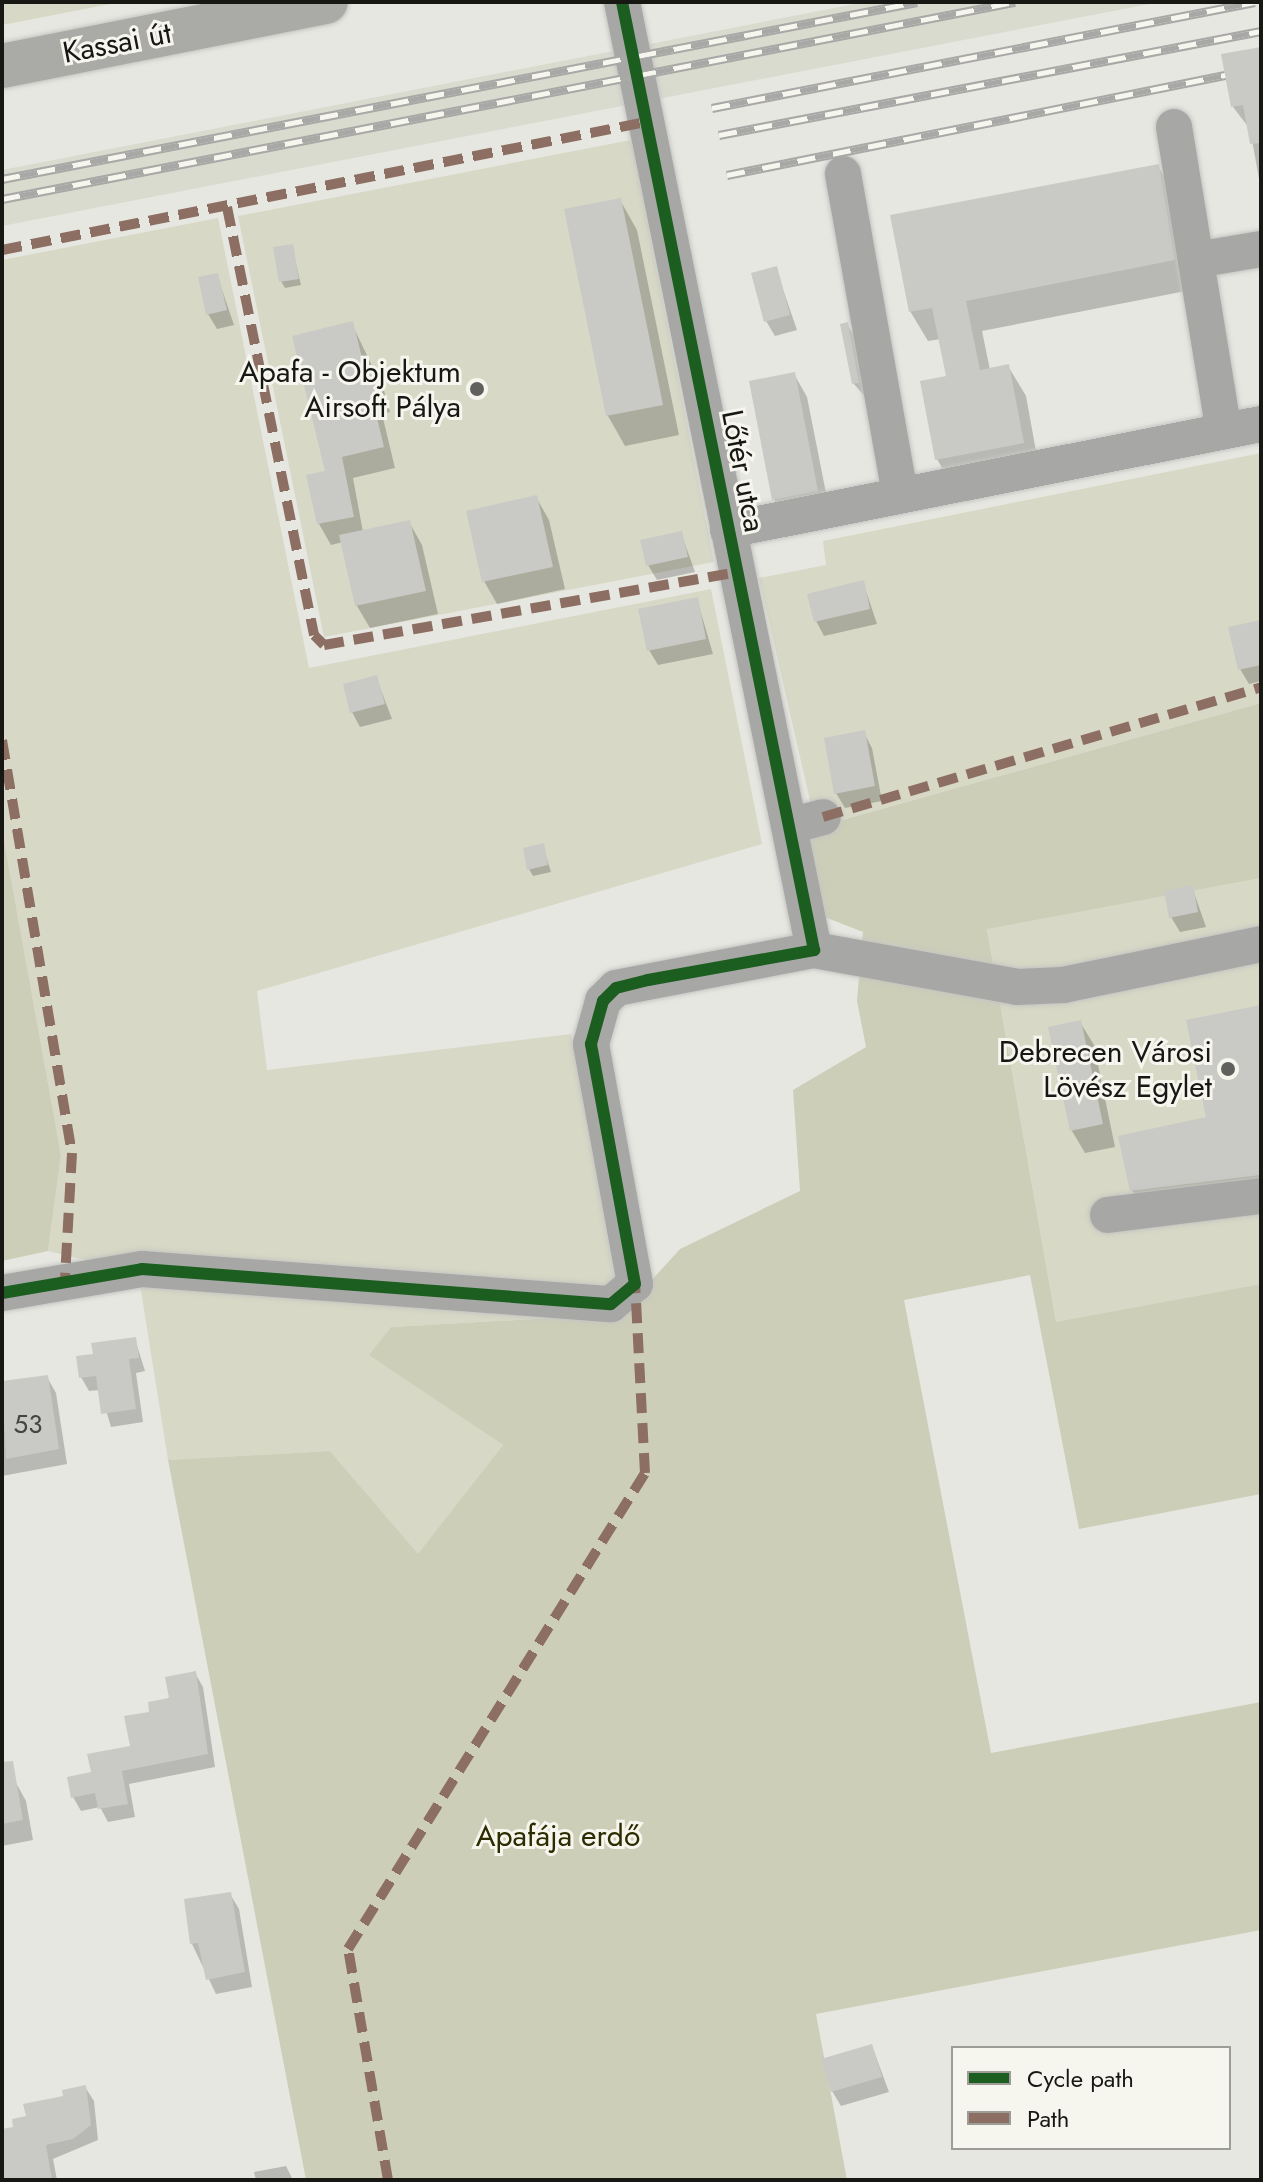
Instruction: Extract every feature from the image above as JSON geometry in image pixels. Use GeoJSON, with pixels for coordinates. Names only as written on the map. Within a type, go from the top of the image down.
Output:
{"type":"FeatureCollection","features":[{"type":"Feature","properties":{"kind":"main road","name":"Kassai út"},"geometry":{"type":"LineString","coordinates":[[2,66],[326,2]]}},
{"type":"Feature","properties":{"kind":"street","name":"Lőtér utca"},"geometry":{"type":"LineString","coordinates":[[622,2],[728,530],[806,821],[814,950]]}},
{"type":"Feature","properties":{"kind":"street"},"geometry":{"type":"LineString","coordinates":[[1174,127],[1224,431]]}},
{"type":"Feature","properties":{"kind":"street"},"geometry":{"type":"LineString","coordinates":[[843,174],[900,495]]}},
{"type":"Feature","properties":{"kind":"street"},"geometry":{"type":"LineString","coordinates":[[1196,260],[1261,249]]}},
{"type":"Feature","properties":{"kind":"street"},"geometry":{"type":"LineString","coordinates":[[728,530],[1261,424]]}},
{"type":"Feature","properties":{"kind":"street"},"geometry":{"type":"LineString","coordinates":[[2,1293],[142,1269],[611,1304],[635,1284],[591,1044],[603,1001],[616,988],[814,950],[1017,987],[1063,985],[1261,944]]}},
{"type":"Feature","properties":{"kind":"street"},"geometry":{"type":"LineString","coordinates":[[1108,1215],[1261,1196]]}},
{"type":"Feature","properties":{"kind":"shaded area"},"geometry":{"type":"Polygon","coordinates":[[[865,2],[1160,2],[2,226],[2,170],[865,2]]]}},
{"type":"Feature","properties":{"kind":"green space"},"geometry":{"type":"Polygon","coordinates":[[[2,2],[121,2],[2,25],[2,2]]]}},
{"type":"Feature","properties":{"kind":"green space","name":"Apafa - Objektum Airsoft Pálya"},"geometry":{"type":"Polygon","coordinates":[[[631,140],[714,562],[324,637],[238,216],[631,140]]]}},
{"type":"Feature","properties":{"kind":"green space"},"geometry":{"type":"Polygon","coordinates":[[[218,218],[309,668],[711,589],[762,844],[257,991],[267,1070],[571,1034],[621,1314],[391,1327],[370,1355],[503,1445],[418,1555],[330,1451],[168,1460],[135,1253],[94,1262],[48,1251],[61,1155],[2,829],[2,260],[218,218]]]}},
{"type":"Feature","properties":{"kind":"green space"},"geometry":{"type":"Polygon","coordinates":[[[1261,453],[1261,703],[816,827],[759,578],[826,565],[823,541],[1261,453]]]}},
{"type":"Feature","properties":{"kind":"green space","name":"Apafája erdő"},"geometry":{"type":"Polygon","coordinates":[[[1261,703],[1261,878],[987,929],[1056,1322],[1261,1284],[1261,1494],[1079,1529],[1030,1275],[904,1300],[991,1753],[1261,1702],[1261,1930],[816,2014],[847,2180],[306,2180],[168,1460],[330,1451],[418,1554],[503,1445],[369,1355],[391,1327],[621,1314],[680,1249],[800,1191],[793,1090],[866,1047],[857,1001],[863,932],[817,914],[799,832],[1261,703]]]}},
{"type":"Feature","properties":{"kind":"green space"},"geometry":{"type":"Polygon","coordinates":[[[2,829],[61,1155],[48,1251],[2,1261],[2,829]]]}},
{"type":"Feature","properties":{"kind":"green space"},"geometry":{"type":"Polygon","coordinates":[[[1261,878],[1261,1284],[1056,1323],[987,928],[1261,878]]]}},
{"type":"Feature","properties":{"kind":"building"},"geometry":{"type":"Polygon","coordinates":[[[1261,47],[1261,143],[1250,144],[1243,105],[1231,107],[1221,54],[1261,47]]]}},
{"type":"Feature","properties":{"kind":"building"},"geometry":{"type":"Polygon","coordinates":[[[1159,164],[1175,260],[966,301],[980,370],[1009,364],[1024,443],[935,460],[920,381],[946,376],[932,308],[909,312],[890,215],[1159,164]]]}},
{"type":"Feature","properties":{"kind":"building"},"geometry":{"type":"Polygon","coordinates":[[[621,198],[663,405],[606,416],[564,209],[621,198]]]}},
{"type":"Feature","properties":{"kind":"building"},"geometry":{"type":"Polygon","coordinates":[[[293,244],[299,279],[279,282],[273,247],[293,244]]]}},
{"type":"Feature","properties":{"kind":"building"},"geometry":{"type":"Polygon","coordinates":[[[777,266],[790,315],[764,322],[751,273],[777,266]]]}},
{"type":"Feature","properties":{"kind":"building"},"geometry":{"type":"Polygon","coordinates":[[[218,273],[227,310],[206,315],[198,277],[218,273]]]}},
{"type":"Feature","properties":{"kind":"building"},"geometry":{"type":"Polygon","coordinates":[[[353,321],[365,370],[373,368],[379,391],[371,393],[384,447],[342,457],[354,517],[317,524],[306,475],[325,471],[292,336],[353,321]]]}},
{"type":"Feature","properties":{"kind":"building"},"geometry":{"type":"Polygon","coordinates":[[[848,322],[859,383],[852,384],[840,324],[848,322]]]}},
{"type":"Feature","properties":{"kind":"building"},"geometry":{"type":"Polygon","coordinates":[[[795,372],[818,491],[772,500],[749,381],[795,372]]]}},
{"type":"Feature","properties":{"kind":"building"},"geometry":{"type":"Polygon","coordinates":[[[537,495],[553,567],[482,582],[466,511],[537,495]]]}},
{"type":"Feature","properties":{"kind":"building"},"geometry":{"type":"Polygon","coordinates":[[[410,520],[426,591],[355,606],[339,535],[410,520]]]}},
{"type":"Feature","properties":{"kind":"building"},"geometry":{"type":"Polygon","coordinates":[[[682,531],[688,557],[646,566],[640,540],[682,531]]]}},
{"type":"Feature","properties":{"kind":"building"},"geometry":{"type":"Polygon","coordinates":[[[864,580],[870,609],[814,622],[807,594],[864,580]]]}},
{"type":"Feature","properties":{"kind":"building"},"geometry":{"type":"Polygon","coordinates":[[[698,597],[706,639],[647,651],[638,609],[698,597]]]}},
{"type":"Feature","properties":{"kind":"building"},"geometry":{"type":"Polygon","coordinates":[[[1261,620],[1261,665],[1238,670],[1228,627],[1261,620]]]}},
{"type":"Feature","properties":{"kind":"building"},"geometry":{"type":"Polygon","coordinates":[[[377,675],[385,704],[350,713],[343,684],[377,675]]]}},
{"type":"Feature","properties":{"kind":"building"},"geometry":{"type":"Polygon","coordinates":[[[865,730],[875,786],[834,794],[824,738],[865,730]]]}},
{"type":"Feature","properties":{"kind":"building"},"geometry":{"type":"Polygon","coordinates":[[[544,843],[548,865],[527,870],[523,848],[544,843]]]}},
{"type":"Feature","properties":{"kind":"building"},"geometry":{"type":"Polygon","coordinates":[[[1193,885],[1198,912],[1169,918],[1164,891],[1193,885]]]}},
{"type":"Feature","properties":{"kind":"building","name":"Debrecen Városi Lövész Egylet"},"geometry":{"type":"Polygon","coordinates":[[[1261,1005],[1261,1175],[1130,1191],[1118,1136],[1206,1117],[1186,1020],[1261,1005]]]}},
{"type":"Feature","properties":{"kind":"building"},"geometry":{"type":"Polygon","coordinates":[[[1081,1020],[1103,1124],[1070,1131],[1048,1027],[1081,1020]]]}},
{"type":"Feature","properties":{"kind":"building"},"geometry":{"type":"Polygon","coordinates":[[[136,1337],[139,1358],[129,1359],[136,1409],[101,1414],[96,1376],[79,1378],[76,1356],[93,1354],[91,1343],[136,1337]]]}},
{"type":"Feature","properties":{"kind":"building"},"geometry":{"type":"Polygon","coordinates":[[[48,1375],[59,1449],[6,1459],[2,1381],[48,1375]]]}},
{"type":"Feature","properties":{"kind":"building"},"geometry":{"type":"Polygon","coordinates":[[[196,1671],[208,1754],[122,1771],[128,1804],[98,1809],[95,1793],[71,1798],[67,1777],[91,1772],[87,1754],[130,1746],[124,1716],[149,1712],[148,1702],[169,1698],[165,1677],[196,1671]]]}},
{"type":"Feature","properties":{"kind":"building"},"geometry":{"type":"Polygon","coordinates":[[[13,1761],[23,1820],[2,1824],[2,1762],[13,1761]]]}},
{"type":"Feature","properties":{"kind":"building"},"geometry":{"type":"Polygon","coordinates":[[[231,1892],[245,1972],[206,1980],[198,1943],[190,1944],[184,1899],[231,1892]]]}},
{"type":"Feature","properties":{"kind":"building"},"geometry":{"type":"Polygon","coordinates":[[[872,2044],[882,2077],[831,2092],[821,2059],[872,2044]]]}},
{"type":"Feature","properties":{"kind":"building"},"geometry":{"type":"Polygon","coordinates":[[[86,2085],[91,2125],[73,2139],[46,2145],[52,2180],[2,2180],[2,2129],[13,2127],[12,2119],[26,2116],[23,2104],[63,2096],[62,2090],[86,2085]]]}},
{"type":"Feature","properties":{"kind":"railway"},"geometry":{"type":"LineString","coordinates":[[2,179],[917,2]]}},
{"type":"Feature","properties":{"kind":"railway"},"geometry":{"type":"LineString","coordinates":[[2,199],[1015,2]]}},
{"type":"Feature","properties":{"kind":"railway"},"geometry":{"type":"LineString","coordinates":[[712,108],[1255,2]]}},
{"type":"Feature","properties":{"kind":"railway"},"geometry":{"type":"LineString","coordinates":[[719,135],[1261,31]]}},
{"type":"Feature","properties":{"kind":"railway"},"geometry":{"type":"LineString","coordinates":[[727,175],[1225,75]]}},
{"type":"Feature","properties":{"kind":"marked path"},"geometry":{"type":"LineString","coordinates":[[2,250],[646,122]]}},
{"type":"Feature","properties":{"kind":"marked path"},"geometry":{"type":"LineString","coordinates":[[227,207],[314,635],[324,645],[737,572]]}},
{"type":"Feature","properties":{"kind":"marked path"},"geometry":{"type":"LineString","coordinates":[[823,817],[1261,687]]}},
{"type":"Feature","properties":{"kind":"marked path"},"geometry":{"type":"LineString","coordinates":[[2,740],[72,1153],[65,1280]]}},
{"type":"Feature","properties":{"kind":"marked path"},"geometry":{"type":"LineString","coordinates":[[388,2180],[348,1949],[645,1473],[635,1284]]}},
{"type":"Feature","properties":{"kind":"cycle path"},"geometry":{"type":"LineString","coordinates":[[2,1293],[142,1269],[611,1304],[635,1284],[591,1044],[603,1001],[616,988],[648,980],[814,950],[622,2]]}},
{"type":"Feature","properties":{"kind":"place","name":"Apafa - Objektum Airsoft Pálya"},"geometry":{"type":"Point","coordinates":[477,389]}},
{"type":"Feature","properties":{"kind":"place","name":"Debrecen Városi Lövész Egylet"},"geometry":{"type":"Point","coordinates":[1228,1069]}}]}
